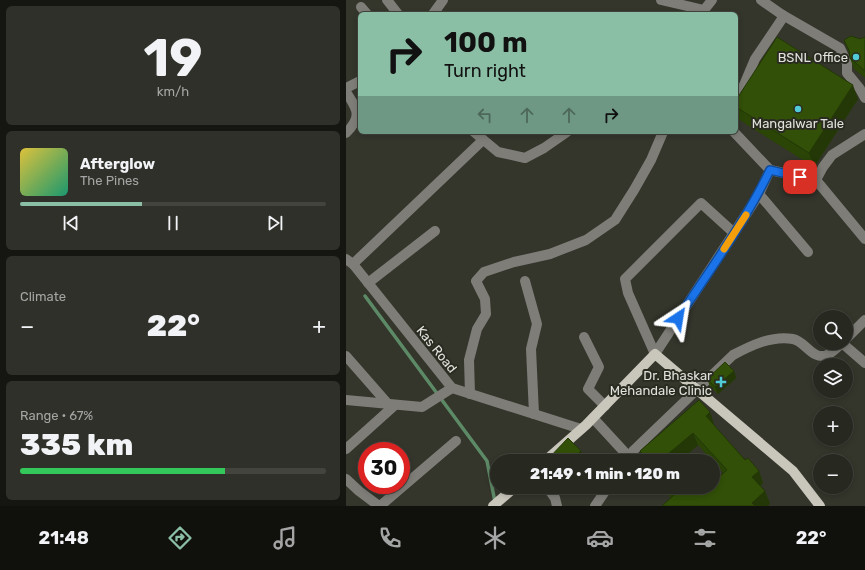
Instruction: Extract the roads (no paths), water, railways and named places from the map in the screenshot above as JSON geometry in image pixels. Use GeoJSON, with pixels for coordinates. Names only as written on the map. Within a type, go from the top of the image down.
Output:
{"type":"FeatureCollection","features":[{"type":"Feature","properties":{"kind":"main road"},"geometry":{"type":"LineString","coordinates":[[553,454],[593,418],[655,354],[793,471],[820,506]]}},
{"type":"Feature","properties":{"kind":"main road"},"geometry":{"type":"LineString","coordinates":[[493,506],[507,494]]}},
{"type":"Feature","properties":{"kind":"street"},"geometry":{"type":"LineString","coordinates":[[387,0],[396,12]]}},
{"type":"Feature","properties":{"kind":"street"},"geometry":{"type":"LineString","coordinates":[[434,12],[443,0]]}},
{"type":"Feature","properties":{"kind":"street"},"geometry":{"type":"LineString","coordinates":[[661,0],[702,12],[712,0]]}},
{"type":"Feature","properties":{"kind":"street"},"geometry":{"type":"LineString","coordinates":[[761,0],[781,14],[844,45],[847,73],[860,89],[865,98]]}},
{"type":"Feature","properties":{"kind":"street"},"geometry":{"type":"LineString","coordinates":[[738,99],[755,59],[784,16],[781,14]]}},
{"type":"Feature","properties":{"kind":"street"},"geometry":{"type":"LineString","coordinates":[[346,88],[358,82]]}},
{"type":"Feature","properties":{"kind":"street"},"geometry":{"type":"LineString","coordinates":[[346,92],[355,106],[357,113],[354,122],[346,133]]}},
{"type":"Feature","properties":{"kind":"street"},"geometry":{"type":"LineString","coordinates":[[476,134],[498,152],[525,158],[544,148],[564,134]]}},
{"type":"Feature","properties":{"kind":"street"},"geometry":{"type":"LineString","coordinates":[[470,394],[469,360],[477,329],[486,314],[485,299],[476,281],[484,272],[514,262],[550,254],[586,240],[615,220],[651,160],[662,134]]}},
{"type":"Feature","properties":{"kind":"street"},"geometry":{"type":"LineString","coordinates":[[736,134],[770,170],[816,180],[865,239]]}},
{"type":"Feature","properties":{"kind":"street"},"geometry":{"type":"LineString","coordinates":[[816,180],[832,155],[865,134]]}},
{"type":"Feature","properties":{"kind":"street"},"geometry":{"type":"LineString","coordinates":[[349,262],[483,140]]}},
{"type":"Feature","properties":{"kind":"street"},"geometry":{"type":"LineString","coordinates":[[655,354],[759,194],[770,170]]}},
{"type":"Feature","properties":{"kind":"street"},"geometry":{"type":"LineString","coordinates":[[759,194],[808,252]]}},
{"type":"Feature","properties":{"kind":"street"},"geometry":{"type":"LineString","coordinates":[[655,354],[628,293],[625,279],[701,203],[734,233]]}},
{"type":"Feature","properties":{"kind":"street"},"geometry":{"type":"LineString","coordinates":[[368,283],[436,231]]}},
{"type":"Feature","properties":{"kind":"street","name":"Kas Road"},"geometry":{"type":"LineString","coordinates":[[349,262],[368,283],[452,388],[581,429]]}},
{"type":"Feature","properties":{"kind":"street"},"geometry":{"type":"LineString","coordinates":[[526,281],[537,324],[531,349],[534,414]]}},
{"type":"Feature","properties":{"kind":"street"},"geometry":{"type":"LineString","coordinates":[[853,333],[864,324]]}},
{"type":"Feature","properties":{"kind":"street"},"geometry":{"type":"LineString","coordinates":[[584,337],[599,367],[588,389],[605,406]]}},
{"type":"Feature","properties":{"kind":"street"},"geometry":{"type":"LineString","coordinates":[[631,454],[733,355],[748,347],[775,339],[792,338],[800,341],[815,354],[824,356],[833,350]]}},
{"type":"Feature","properties":{"kind":"street"},"geometry":{"type":"LineString","coordinates":[[850,350],[865,363]]}},
{"type":"Feature","properties":{"kind":"street"},"geometry":{"type":"LineString","coordinates":[[346,356],[391,404]]}},
{"type":"Feature","properties":{"kind":"street"},"geometry":{"type":"LineString","coordinates":[[346,400],[422,407],[452,388]]}},
{"type":"Feature","properties":{"kind":"street"},"geometry":{"type":"LineString","coordinates":[[346,449],[391,404]]}},
{"type":"Feature","properties":{"kind":"street"},"geometry":{"type":"LineString","coordinates":[[593,418],[624,454]]}},
{"type":"Feature","properties":{"kind":"street"},"geometry":{"type":"LineString","coordinates":[[346,479],[379,506],[456,441]]}},
{"type":"Feature","properties":{"kind":"street"},"geometry":{"type":"LineString","coordinates":[[552,494],[557,506]]}},
{"type":"Feature","properties":{"kind":"street"},"geometry":{"type":"LineString","coordinates":[[595,506],[603,494]]}},
{"type":"Feature","properties":{"kind":"waterway"},"geometry":{"type":"LineString","coordinates":[[365,296],[487,461],[495,502]]}},
{"type":"Feature","properties":{"kind":"place","name":"BSNL Office"},"geometry":{"type":"Point","coordinates":[856,57]}},
{"type":"Feature","properties":{"kind":"place","name":"Mangalwar Tale"},"geometry":{"type":"Point","coordinates":[798,109]}},
{"type":"Feature","properties":{"kind":"place","name":"Dr. Bhaskar Mehandale Clinic"},"geometry":{"type":"Point","coordinates":[721,382]}}]}
